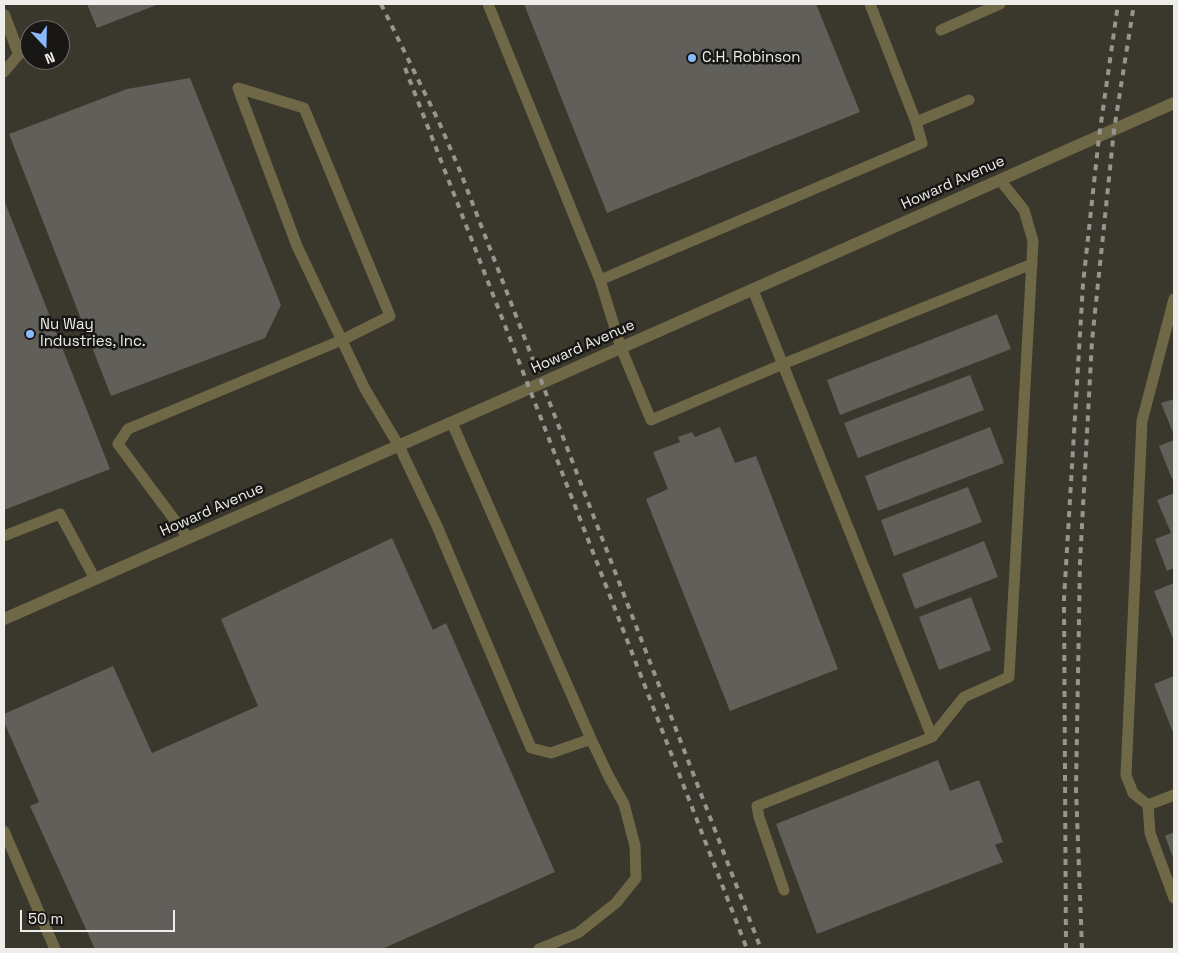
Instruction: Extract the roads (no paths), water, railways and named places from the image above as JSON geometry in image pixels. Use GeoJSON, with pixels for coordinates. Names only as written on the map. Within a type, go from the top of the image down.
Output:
{"type":"FeatureCollection","features":[{"type":"Feature","properties":{"kind":"street"},"geometry":{"type":"LineString","coordinates":[[4,15],[19,54]]}},
{"type":"Feature","properties":{"kind":"street","name":"Howard Avenue"},"geometry":{"type":"LineString","coordinates":[[4,619],[1174,103]]}},
{"type":"Feature","properties":{"kind":"lane"},"geometry":{"type":"LineString","coordinates":[[488,4],[600,280],[621,348],[651,420],[783,364],[1032,264]]}},
{"type":"Feature","properties":{"kind":"lane"},"geometry":{"type":"LineString","coordinates":[[600,280],[922,143],[916,122],[870,4]]}},
{"type":"Feature","properties":{"kind":"lane"},"geometry":{"type":"LineString","coordinates":[[941,30],[1000,4]]}},
{"type":"Feature","properties":{"kind":"lane"},"geometry":{"type":"LineString","coordinates":[[4,72],[19,54]]}},
{"type":"Feature","properties":{"kind":"lane"},"geometry":{"type":"LineString","coordinates":[[188,538],[118,444],[128,429],[342,340],[390,316],[304,108],[238,88],[296,246],[342,340],[365,388],[398,446],[437,526],[531,748],[552,753],[591,739]]}},
{"type":"Feature","properties":{"kind":"lane"},"geometry":{"type":"LineString","coordinates":[[916,122],[968,100]]}},
{"type":"Feature","properties":{"kind":"lane"},"geometry":{"type":"LineString","coordinates":[[784,890],[757,806],[932,737],[964,696],[1009,677],[1033,241],[1024,210],[1000,180]]}},
{"type":"Feature","properties":{"kind":"lane"},"geometry":{"type":"LineString","coordinates":[[753,290],[932,737]]}},
{"type":"Feature","properties":{"kind":"lane"},"geometry":{"type":"LineString","coordinates":[[1174,299],[1142,421],[1126,775],[1133,793],[1148,805],[1150,833],[1174,898]]}},
{"type":"Feature","properties":{"kind":"lane"},"geometry":{"type":"LineString","coordinates":[[452,423],[591,739],[624,804],[635,846],[636,878],[616,904],[578,933],[539,949]]}},
{"type":"Feature","properties":{"kind":"lane"},"geometry":{"type":"LineString","coordinates":[[4,536],[60,514],[94,579]]}},
{"type":"Feature","properties":{"kind":"lane"},"geometry":{"type":"LineString","coordinates":[[1148,805],[1174,794]]}},
{"type":"Feature","properties":{"kind":"lane"},"geometry":{"type":"LineString","coordinates":[[4,831],[55,949]]}},
{"type":"Feature","properties":{"kind":"railway"},"geometry":{"type":"LineString","coordinates":[[381,4],[439,122],[460,171],[761,949]]}},
{"type":"Feature","properties":{"kind":"railway"},"geometry":{"type":"LineString","coordinates":[[1066,949],[1064,599],[1083,284],[1099,137],[1118,4]]}},
{"type":"Feature","properties":{"kind":"railway"},"geometry":{"type":"LineString","coordinates":[[1082,949],[1076,789],[1080,562],[1092,341],[1114,130],[1134,4]]}},
{"type":"Feature","properties":{"kind":"railway"},"geometry":{"type":"LineString","coordinates":[[405,68],[747,949]]}},
{"type":"Feature","properties":{"kind":"place","name":"C.H. Robinson"},"geometry":{"type":"Point","coordinates":[692,58]}},
{"type":"Feature","properties":{"kind":"place","name":"Nu Way Industries, Inc."},"geometry":{"type":"Point","coordinates":[30,334]}}]}
